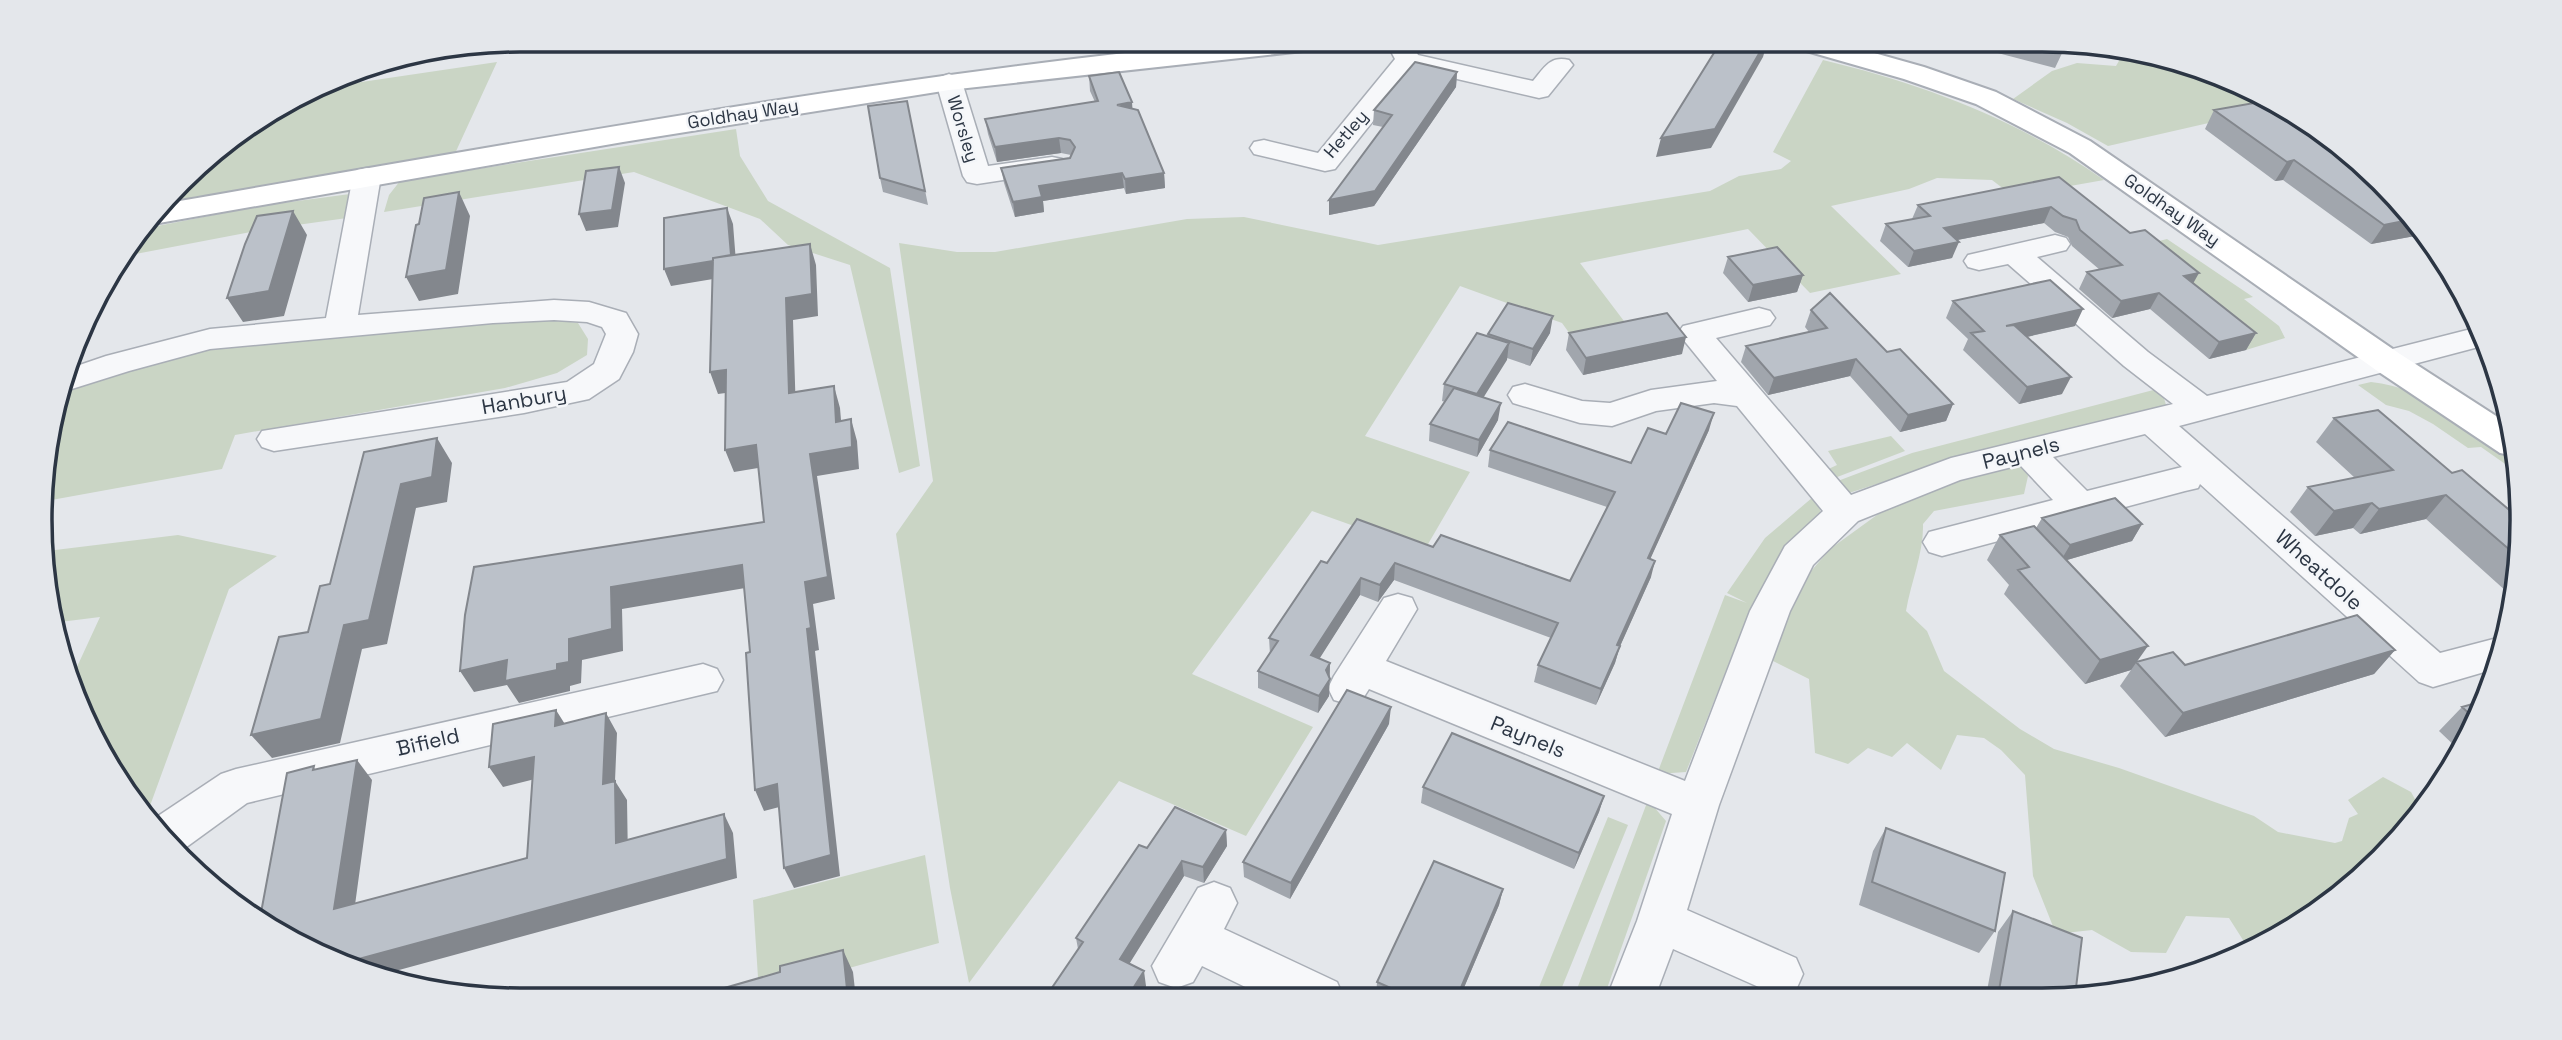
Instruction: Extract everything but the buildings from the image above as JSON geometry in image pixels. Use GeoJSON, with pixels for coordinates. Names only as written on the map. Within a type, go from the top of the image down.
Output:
{"type":"FeatureCollection","features":[{"type":"Feature","properties":{"kind":"street","name":"Goldhay Way"},"geometry":{"type":"LineString","coordinates":[[169,212],[727,116],[1138,52]]}},
{"type":"Feature","properties":{"kind":"street","name":"Hetley"},"geometry":{"type":"LineString","coordinates":[[1264,148],[1325,163],[1402,52]]}},
{"type":"Feature","properties":{"kind":"street","name":"Hetley"},"geometry":{"type":"LineString","coordinates":[[1410,52],[1539,90],[1560,65]]}},
{"type":"Feature","properties":{"kind":"street","name":"Goldhay Way"},"geometry":{"type":"LineString","coordinates":[[1841,52],[1986,98],[2080,147],[2388,362],[2502,437]]}},
{"type":"Feature","properties":{"kind":"street","name":"Worsley"},"geometry":{"type":"LineString","coordinates":[[949,82],[977,176],[1061,164]]}},
{"type":"Feature","properties":{"kind":"street"},"geometry":{"type":"LineString","coordinates":[[340,326],[367,176]]}},
{"type":"Feature","properties":{"kind":"street"},"geometry":{"type":"LineString","coordinates":[[1979,261],[2055,244]]}},
{"type":"Feature","properties":{"kind":"street"},"geometry":{"type":"LineString","coordinates":[[2014,253],[2136,359],[2201,408]]}},
{"type":"Feature","properties":{"kind":"street","name":"Hanbury"},"geometry":{"type":"LineString","coordinates":[[74,379],[118,363],[210,338],[340,326],[554,310],[589,312],[615,320],[622,334],[617,352],[607,371],[577,391],[524,402],[274,439]]}},
{"type":"Feature","properties":{"kind":"street"},"geometry":{"type":"LineString","coordinates":[[1759,318],[1694,332],[1845,512]]}},
{"type":"Feature","properties":{"kind":"street","name":"Paynels"},"geometry":{"type":"LineString","coordinates":[[1635,988],[1697,805],[1770,611],[1798,556],[1845,512],[1951,470],[2473,339]]}},
{"type":"Feature","properties":{"kind":"street"},"geometry":{"type":"LineString","coordinates":[[1527,393],[1580,412],[1612,415],[1651,401],[1714,392],[1746,396]]}},
{"type":"Feature","properties":{"kind":"street","name":"Wheatdole"},"geometry":{"type":"LineString","coordinates":[[2151,421],[2433,671],[2490,655]]}},
{"type":"Feature","properties":{"kind":"street"},"geometry":{"type":"LineString","coordinates":[[2027,451],[2079,505]]}},
{"type":"Feature","properties":{"kind":"street"},"geometry":{"type":"LineString","coordinates":[[1942,542],[2185,479]]}},
{"type":"Feature","properties":{"kind":"street","name":"Paynels"},"geometry":{"type":"LineString","coordinates":[[1398,609],[1354,678],[1697,805]]}},
{"type":"Feature","properties":{"kind":"street","name":"Bifield"},"geometry":{"type":"LineString","coordinates":[[171,831],[236,787],[703,680]]}},
{"type":"Feature","properties":{"kind":"street"},"geometry":{"type":"LineString","coordinates":[[1660,921],[1779,974]]}},
{"type":"Feature","properties":{"kind":"street"},"geometry":{"type":"LineString","coordinates":[[1194,936],[1300,988]]}},
{"type":"Feature","properties":{"kind":"green space"},"geometry":{"type":"Polygon","coordinates":[[[2120,59],[2163,68],[2221,88],[2266,110],[2108,146],[2067,123],[2013,99],[2052,71],[2077,63],[2116,66],[2120,59]]]}},
{"type":"Feature","properties":{"kind":"green space"},"geometry":{"type":"Polygon","coordinates":[[[1823,60],[1897,80],[1969,106],[2038,139],[2104,180],[2013,196],[1992,180],[1937,178],[1909,189],[1831,206],[1901,274],[1810,293],[1748,229],[1580,263],[1630,329],[1575,341],[1562,323],[1460,286],[1365,436],[1470,472],[1424,551],[1312,511],[1192,674],[1313,727],[1246,836],[1119,781],[969,983],[950,888],[896,534],[933,481],[899,243],[957,252],[995,252],[1187,219],[1244,217],[1378,245],[1710,191],[1739,176],[1781,169],[1791,161],[1773,152],[1823,60]]]}},
{"type":"Feature","properties":{"kind":"green space"},"geometry":{"type":"Polygon","coordinates":[[[497,62],[452,160],[170,210],[189,189],[260,131],[313,101],[354,83],[497,62]]]}},
{"type":"Feature","properties":{"kind":"green space"},"geometry":{"type":"Polygon","coordinates":[[[736,129],[740,156],[768,201],[890,268],[920,466],[899,473],[850,265],[788,245],[760,219],[634,172],[384,212],[389,195],[400,181],[736,129]]]}},
{"type":"Feature","properties":{"kind":"green space"},"geometry":{"type":"Polygon","coordinates":[[[350,194],[347,218],[261,230],[135,254],[157,226],[260,206],[350,194]]]}},
{"type":"Feature","properties":{"kind":"green space"},"geometry":{"type":"Polygon","coordinates":[[[2167,239],[2253,297],[2244,299],[2279,326],[2285,338],[2246,350],[2175,293],[2136,247],[2167,239]]]}},
{"type":"Feature","properties":{"kind":"green space"},"geometry":{"type":"Polygon","coordinates":[[[510,315],[578,323],[588,339],[587,355],[557,373],[505,388],[235,435],[222,469],[53,500],[61,429],[74,380],[210,342],[510,315]]]}},
{"type":"Feature","properties":{"kind":"green space"},"geometry":{"type":"Polygon","coordinates":[[[2371,382],[2392,386],[2430,401],[2505,451],[2506,465],[2481,447],[2468,448],[2409,411],[2386,405],[2358,385],[2371,382]]]}},
{"type":"Feature","properties":{"kind":"green space"},"geometry":{"type":"Polygon","coordinates":[[[2161,388],[2166,405],[1926,468],[1849,493],[1835,482],[1912,453],[2161,388]]]}},
{"type":"Feature","properties":{"kind":"green space"},"geometry":{"type":"Polygon","coordinates":[[[1891,436],[1905,451],[1832,479],[1822,472],[1837,465],[1828,451],[1891,436]]]}},
{"type":"Feature","properties":{"kind":"green space"},"geometry":{"type":"Polygon","coordinates":[[[2024,464],[2028,476],[2024,494],[1934,511],[1923,524],[1919,556],[1906,611],[1927,631],[1944,671],[2020,729],[2054,749],[2119,768],[2254,816],[2278,832],[2335,843],[2342,841],[2349,818],[2358,814],[2348,800],[2383,777],[2411,792],[2416,801],[2373,851],[2327,891],[2276,925],[2244,941],[2229,918],[2186,916],[2166,953],[2131,952],[2092,930],[2056,934],[2033,876],[2025,775],[2001,750],[1984,738],[1957,735],[1941,770],[1907,743],[1892,757],[1868,748],[1848,764],[1815,753],[1809,679],[1769,659],[1794,591],[1830,549],[1899,499],[1959,479],[2024,464]]]}},
{"type":"Feature","properties":{"kind":"green space"},"geometry":{"type":"Polygon","coordinates":[[[1813,497],[1818,500],[1821,515],[1781,557],[1752,605],[1686,772],[1657,774],[1725,595],[1747,603],[1727,593],[1765,538],[1813,497]]]}},
{"type":"Feature","properties":{"kind":"green space"},"geometry":{"type":"Polygon","coordinates":[[[178,535],[277,556],[229,589],[150,806],[115,754],[77,670],[100,617],[63,622],[54,550],[178,535]]]}},
{"type":"Feature","properties":{"kind":"green space"},"geometry":{"type":"Polygon","coordinates":[[[1648,800],[1666,821],[1607,988],[1577,988],[1648,800]]]}},
{"type":"Feature","properties":{"kind":"green space"},"geometry":{"type":"Polygon","coordinates":[[[1608,817],[1628,825],[1562,988],[1539,988],[1608,817]]]}},
{"type":"Feature","properties":{"kind":"green space"},"geometry":{"type":"Polygon","coordinates":[[[925,855],[939,943],[777,988],[759,988],[753,900],[925,855]]]}}]}
